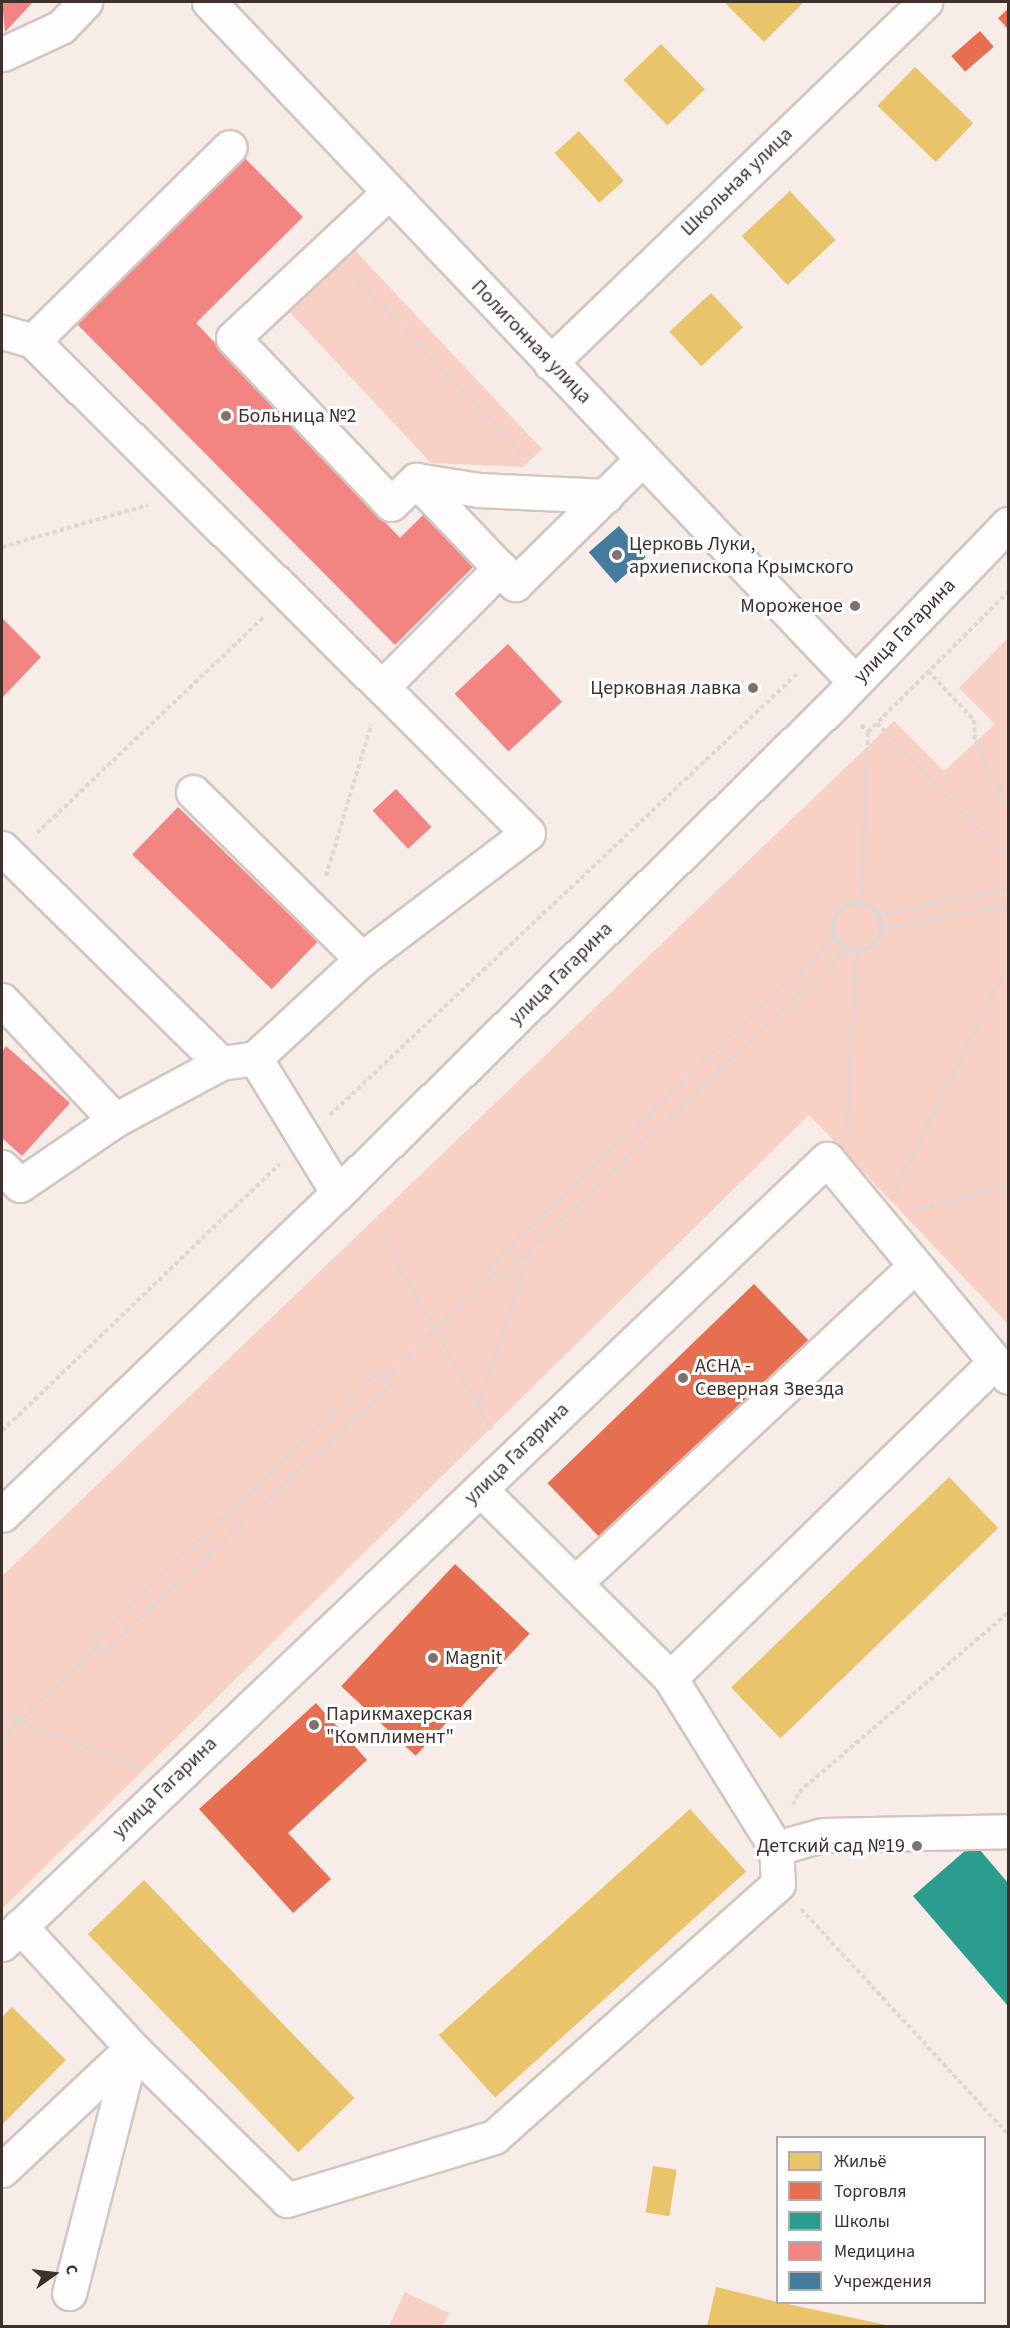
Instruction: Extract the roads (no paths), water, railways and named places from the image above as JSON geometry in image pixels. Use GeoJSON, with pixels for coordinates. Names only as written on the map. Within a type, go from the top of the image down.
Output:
{"type":"FeatureCollection","features":[{"type":"Feature","properties":{"kind":"street"},"geometry":{"type":"LineString","coordinates":[[3,54],[61,27],[85,2]]}},
{"type":"Feature","properties":{"kind":"street","name":"Полигонная улица"},"geometry":{"type":"LineString","coordinates":[[208,2],[855,682]]}},
{"type":"Feature","properties":{"kind":"street","name":"Школьная улица"},"geometry":{"type":"LineString","coordinates":[[550,363],[925,2]]}},
{"type":"Feature","properties":{"kind":"street"},"geometry":{"type":"LineString","coordinates":[[33,341],[230,147]]}},
{"type":"Feature","properties":{"kind":"street"},"geometry":{"type":"LineString","coordinates":[[388,193],[233,338],[391,504],[416,480]]}},
{"type":"Feature","properties":{"kind":"street"},"geometry":{"type":"LineString","coordinates":[[2,332],[33,341],[528,833],[362,959],[255,1058],[221,1063],[114,1120],[20,1185],[2,1167]]}},
{"type":"Feature","properties":{"kind":"street"},"geometry":{"type":"LineString","coordinates":[[416,480],[515,584],[642,459]]}},
{"type":"Feature","properties":{"kind":"street"},"geometry":{"type":"LineString","coordinates":[[416,480],[479,490],[560,495],[609,494]]}},
{"type":"Feature","properties":{"kind":"street","name":"улица Гагарина"},"geometry":{"type":"LineString","coordinates":[[2,1515],[339,1193],[855,682],[1008,524]]}},
{"type":"Feature","properties":{"kind":"street"},"geometry":{"type":"LineString","coordinates":[[382,687],[500,568]]}},
{"type":"Feature","properties":{"kind":"street"},"geometry":{"type":"LineString","coordinates":[[193,792],[362,959]]}},
{"type":"Feature","properties":{"kind":"street"},"geometry":{"type":"LineString","coordinates":[[7,852],[221,1063]]}},
{"type":"Feature","properties":{"kind":"street"},"geometry":{"type":"LineString","coordinates":[[5,1013],[114,1120]]}},
{"type":"Feature","properties":{"kind":"street"},"geometry":{"type":"LineString","coordinates":[[255,1058],[339,1193]]}},
{"type":"Feature","properties":{"kind":"street","name":"улица Гагарина"},"geometry":{"type":"LineString","coordinates":[[11,1935],[827,1159],[1001,1370]]}},
{"type":"Feature","properties":{"kind":"street"},"geometry":{"type":"LineString","coordinates":[[575,1583],[915,1266]]}},
{"type":"Feature","properties":{"kind":"street"},"geometry":{"type":"LineString","coordinates":[[669,1678],[1001,1370]]}},
{"type":"Feature","properties":{"kind":"street"},"geometry":{"type":"LineString","coordinates":[[11,1935],[132,2048],[287,2200],[494,2137],[778,1884],[776,1848],[669,1678],[480,1489]]}},
{"type":"Feature","properties":{"kind":"street"},"geometry":{"type":"LineString","coordinates":[[776,1848],[823,1835],[1008,1831]]}},
{"type":"Feature","properties":{"kind":"street"},"geometry":{"type":"LineString","coordinates":[[2,2170],[132,2048]]}},
{"type":"Feature","properties":{"kind":"street"},"geometry":{"type":"LineString","coordinates":[[69,2293],[132,2048]]}},
{"type":"Feature","properties":{"kind":"place","name":"Больница №2"},"geometry":{"type":"Point","coordinates":[226,416]}},
{"type":"Feature","properties":{"kind":"place","name":"Церковь Луки, архиепископа Крымского"},"geometry":{"type":"Point","coordinates":[617,555]}},
{"type":"Feature","properties":{"kind":"place","name":"Мороженое"},"geometry":{"type":"Point","coordinates":[855,606]}},
{"type":"Feature","properties":{"kind":"place","name":"Церковная лавка"},"geometry":{"type":"Point","coordinates":[753,688]}},
{"type":"Feature","properties":{"kind":"place","name":"АСНА - Северная Звезда"},"geometry":{"type":"Point","coordinates":[683,1378]}},
{"type":"Feature","properties":{"kind":"place","name":"Magnit"},"geometry":{"type":"Point","coordinates":[433,1658]}},
{"type":"Feature","properties":{"kind":"place","name":"Парикмахерская \"Комплимент\""},"geometry":{"type":"Point","coordinates":[314,1725]}},
{"type":"Feature","properties":{"kind":"place","name":"Детский сад №19"},"geometry":{"type":"Point","coordinates":[917,1846]}}]}
